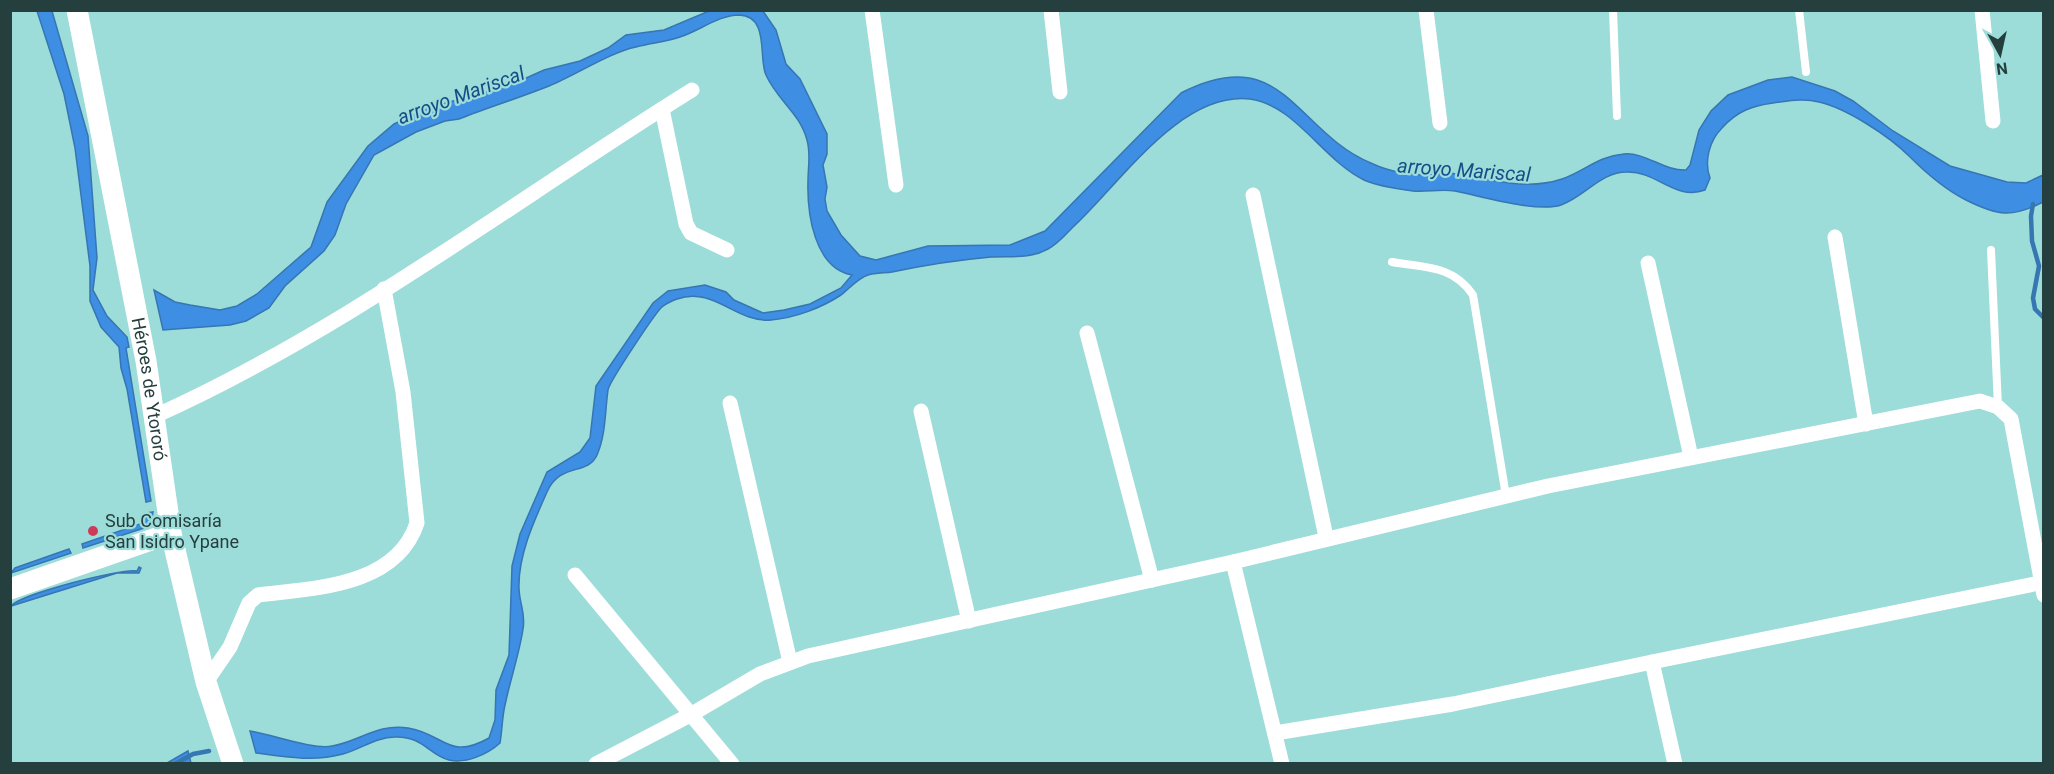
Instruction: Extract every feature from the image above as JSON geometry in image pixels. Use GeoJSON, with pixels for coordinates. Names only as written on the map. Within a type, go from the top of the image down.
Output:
{"type":"FeatureCollection","features":[{"type":"Feature","properties":{"kind":"main road","name":"Héroes de Ytororó"},"geometry":{"type":"LineString","coordinates":[[77,10],[155,416],[171,533],[206,682],[233,764]]}},
{"type":"Feature","properties":{"kind":"main road"},"geometry":{"type":"LineString","coordinates":[[10,589],[171,533]]}},
{"type":"Feature","properties":{"kind":"street"},"geometry":{"type":"LineString","coordinates":[[872,10],[896,185]]}},
{"type":"Feature","properties":{"kind":"street"},"geometry":{"type":"LineString","coordinates":[[1051,10],[1060,92]]}},
{"type":"Feature","properties":{"kind":"street"},"geometry":{"type":"LineString","coordinates":[[1426,10],[1440,123]]}},
{"type":"Feature","properties":{"kind":"street"},"geometry":{"type":"LineString","coordinates":[[1982,10],[1994,121]]}},
{"type":"Feature","properties":{"kind":"street"},"geometry":{"type":"LineString","coordinates":[[155,416],[247,371],[384,289],[692,90]]}},
{"type":"Feature","properties":{"kind":"street"},"geometry":{"type":"LineString","coordinates":[[662,109],[686,224],[691,234],[727,250]]}},
{"type":"Feature","properties":{"kind":"street"},"geometry":{"type":"LineString","coordinates":[[1253,195],[1326,537]]}},
{"type":"Feature","properties":{"kind":"street"},"geometry":{"type":"LineString","coordinates":[[1835,237],[1866,424]]}},
{"type":"Feature","properties":{"kind":"street"},"geometry":{"type":"LineString","coordinates":[[1648,263],[1691,457]]}},
{"type":"Feature","properties":{"kind":"street"},"geometry":{"type":"LineString","coordinates":[[206,682],[230,647],[249,603],[258,594],[356,579],[380,568],[400,553],[412,540],[417,524],[405,404],[384,289]]}},
{"type":"Feature","properties":{"kind":"street"},"geometry":{"type":"LineString","coordinates":[[1087,333],[1152,580]]}},
{"type":"Feature","properties":{"kind":"street"},"geometry":{"type":"LineString","coordinates":[[596,764],[692,714],[760,674],[790,662],[1233,562],[1326,537],[1506,496],[1691,457],[1980,401],[1998,407],[2011,419],[2043,586],[1652,662],[1453,704],[1275,732]]}},
{"type":"Feature","properties":{"kind":"street"},"geometry":{"type":"LineString","coordinates":[[730,403],[790,662]]}},
{"type":"Feature","properties":{"kind":"street"},"geometry":{"type":"LineString","coordinates":[[921,411],[969,621]]}},
{"type":"Feature","properties":{"kind":"street"},"geometry":{"type":"LineString","coordinates":[[1233,562],[1282,764]]}},
{"type":"Feature","properties":{"kind":"street"},"geometry":{"type":"LineString","coordinates":[[575,575],[732,764]]}},
{"type":"Feature","properties":{"kind":"street"},"geometry":{"type":"LineString","coordinates":[[1652,662],[1676,764]]}},
{"type":"Feature","properties":{"kind":"lane"},"geometry":{"type":"LineString","coordinates":[[1613,10],[1617,116]]}},
{"type":"Feature","properties":{"kind":"lane"},"geometry":{"type":"LineString","coordinates":[[1799,10],[1806,72]]}},
{"type":"Feature","properties":{"kind":"lane"},"geometry":{"type":"LineString","coordinates":[[1991,250],[1998,407]]}},
{"type":"Feature","properties":{"kind":"lane"},"geometry":{"type":"LineString","coordinates":[[1392,262],[1448,272],[1463,280],[1473,295],[1506,496]]}},
{"type":"Feature","properties":{"kind":"water"},"geometry":{"type":"Polygon","coordinates":[[[37,11],[52,11],[88,136],[97,258],[93,290],[107,316],[127,337],[129,347],[126,348],[151,501],[146,502],[119,347],[101,327],[90,301],[90,266],[75,148],[64,94],[37,11]]]}},
{"type":"Feature","properties":{"kind":"water"},"geometry":{"type":"Polygon","coordinates":[[[709,11],[763,11],[776,30],[786,64],[800,79],[827,134],[827,154],[823,165],[827,187],[825,199],[827,211],[841,235],[860,256],[876,260],[928,246],[1010,245],[1045,231],[1181,93],[1216,80],[1244,77],[1267,84],[1286,97],[1346,150],[1373,164],[1392,171],[1413,174],[1449,173],[1519,184],[1533,184],[1562,179],[1599,161],[1624,154],[1639,156],[1670,168],[1686,170],[1690,165],[1699,130],[1711,111],[1728,95],[1768,80],[1792,77],[1835,91],[1853,101],[1893,131],[1950,166],[2007,182],[2026,183],[2043,175],[2043,202],[2013,213],[1996,212],[1977,205],[1943,186],[1900,148],[1867,124],[1842,110],[1813,101],[1796,100],[1765,104],[1745,110],[1733,117],[1718,133],[1711,145],[1708,159],[1710,178],[1705,190],[1684,192],[1638,173],[1617,173],[1601,180],[1561,205],[1538,207],[1455,191],[1407,190],[1369,182],[1335,160],[1281,111],[1266,103],[1250,99],[1224,100],[1199,110],[1175,125],[1152,144],[1062,239],[1041,252],[1027,256],[954,261],[870,274],[825,304],[798,315],[780,319],[758,319],[747,316],[702,297],[690,296],[677,299],[663,306],[610,384],[604,431],[597,455],[587,465],[566,473],[553,483],[532,527],[519,576],[519,593],[524,618],[523,629],[504,710],[500,743],[489,751],[462,761],[442,758],[405,737],[375,741],[343,754],[321,758],[256,753],[250,731],[324,747],[342,744],[378,730],[397,727],[420,731],[455,747],[464,747],[489,738],[495,720],[496,690],[509,655],[512,566],[520,534],[547,472],[580,452],[590,438],[596,386],[653,303],[668,291],[705,285],[726,292],[734,300],[763,313],[810,304],[841,288],[852,275],[839,270],[821,251],[811,223],[808,194],[809,155],[804,130],[766,75],[761,39],[755,22],[749,17],[739,15],[717,20],[680,37],[615,54],[549,86],[416,132],[374,155],[346,204],[335,235],[324,251],[285,286],[269,308],[246,321],[230,325],[163,330],[154,290],[175,302],[190,305],[220,310],[237,306],[257,294],[311,247],[327,202],[368,146],[394,124],[431,107],[508,86],[544,70],[580,61],[608,48],[626,35],[664,30],[709,11]]]}},
{"type":"Feature","properties":{"kind":"water"},"geometry":{"type":"Polygon","coordinates":[[[153,512],[151,523],[144,528],[83,548],[82,544],[143,523],[147,513],[153,512]]]}},
{"type":"Feature","properties":{"kind":"water"},"geometry":{"type":"Polygon","coordinates":[[[69,549],[71,553],[11,573],[15,568],[69,549]]]}},
{"type":"Feature","properties":{"kind":"water"},"geometry":{"type":"Polygon","coordinates":[[[139,567],[141,568],[139,573],[117,573],[11,606],[50,589],[111,574],[127,571],[137,571],[139,567]]]}},
{"type":"Feature","properties":{"kind":"water"},"geometry":{"type":"Polygon","coordinates":[[[188,751],[191,763],[167,763],[188,751]]]}},
{"type":"Feature","properties":{"kind":"waterway"},"geometry":{"type":"LineString","coordinates":[[2033,204],[2032,241],[2039,266],[2033,298],[2035,309],[2044,318]]}},
{"type":"Feature","properties":{"kind":"waterway"},"geometry":{"type":"LineString","coordinates":[[175,764],[193,754],[209,751]]}},
{"type":"Feature","properties":{"kind":"place","name":"Sub Comisaría San Isidro Ypane"},"geometry":{"type":"Point","coordinates":[93,531]}},
{"type":"Feature","properties":{"kind":"water label","name":"arroyo Mariscal"},"geometry":{"type":"Point","coordinates":[461,95]}},
{"type":"Feature","properties":{"kind":"water label","name":"arroyo Mariscal"},"geometry":{"type":"Point","coordinates":[1464,170]}}]}
